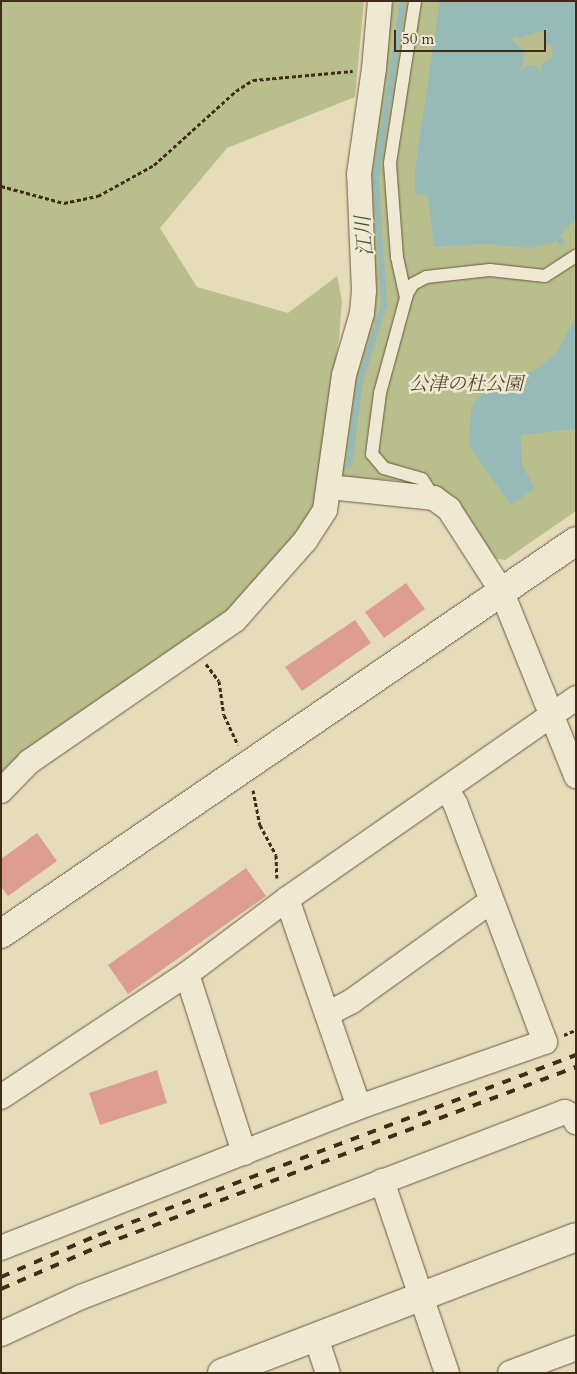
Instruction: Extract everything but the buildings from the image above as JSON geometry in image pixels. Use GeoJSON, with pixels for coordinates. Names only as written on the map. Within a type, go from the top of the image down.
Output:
{"type":"FeatureCollection","features":[{"type":"Feature","properties":{"kind":"street"},"geometry":{"type":"LineString","coordinates":[[1,792],[29,762],[236,620],[306,541],[325,510],[344,375],[362,313],[364,290],[359,174],[374,68],[380,1]]}},
{"type":"Feature","properties":{"kind":"street"},"geometry":{"type":"LineString","coordinates":[[329,488],[434,498],[449,508],[501,590],[553,713],[576,776]]}},
{"type":"Feature","properties":{"kind":"street"},"geometry":{"type":"LineString","coordinates":[[1,934],[501,590],[576,541]]}},
{"type":"Feature","properties":{"kind":"street"},"geometry":{"type":"LineString","coordinates":[[1,1097],[187,974],[288,899],[576,698]]}},
{"type":"Feature","properties":{"kind":"street"},"geometry":{"type":"LineString","coordinates":[[1,1248],[359,1107],[545,1042],[456,804],[447,789]]}},
{"type":"Feature","properties":{"kind":"street"},"geometry":{"type":"LineString","coordinates":[[288,899],[359,1107]]}},
{"type":"Feature","properties":{"kind":"street"},"geometry":{"type":"LineString","coordinates":[[326,1014],[352,1001],[491,901]]}},
{"type":"Feature","properties":{"kind":"street"},"geometry":{"type":"LineString","coordinates":[[187,974],[244,1153]]}},
{"type":"Feature","properties":{"kind":"street"},"geometry":{"type":"LineString","coordinates":[[1,1334],[81,1297],[565,1112],[573,1116],[576,1122]]}},
{"type":"Feature","properties":{"kind":"street"},"geometry":{"type":"LineString","coordinates":[[382,1181],[447,1373]]}},
{"type":"Feature","properties":{"kind":"street"},"geometry":{"type":"LineString","coordinates":[[222,1373],[576,1237]]}},
{"type":"Feature","properties":{"kind":"street"},"geometry":{"type":"LineString","coordinates":[[316,1336],[328,1373]]}},
{"type":"Feature","properties":{"kind":"street"},"geometry":{"type":"LineString","coordinates":[[510,1373],[570,1357]]}},
{"type":"Feature","properties":{"kind":"lane"},"geometry":{"type":"LineString","coordinates":[[406,298],[396,257],[390,163],[415,1]]}},
{"type":"Feature","properties":{"kind":"lane"},"geometry":{"type":"LineString","coordinates":[[434,498],[422,479],[384,468],[372,454],[380,393],[406,298],[413,284],[426,277],[490,270],[545,276],[576,256]]}},
{"type":"Feature","properties":{"kind":"path"},"geometry":{"type":"LineString","coordinates":[[1,186],[64,203],[98,196],[154,165],[236,91],[254,80],[374,68]]}},
{"type":"Feature","properties":{"kind":"path"},"geometry":{"type":"LineString","coordinates":[[193,651],[219,681],[224,715],[238,746]]}},
{"type":"Feature","properties":{"kind":"path"},"geometry":{"type":"LineString","coordinates":[[253,790],[260,825],[276,855],[277,878],[288,899]]}},
{"type":"Feature","properties":{"kind":"green space"},"geometry":{"type":"Polygon","coordinates":[[[1,1],[364,1],[355,97],[227,148],[160,228],[197,287],[288,313],[337,276],[342,301],[339,339],[313,509],[297,535],[236,605],[94,707],[19,756],[1,772],[1,1]]]}},
{"type":"Feature","properties":{"kind":"green space","name":"公津の杜公園"},"geometry":{"type":"Polygon","coordinates":[[[393,1],[576,1],[576,511],[505,560],[493,558],[449,494],[410,488],[404,481],[345,477],[340,471],[354,380],[376,302],[367,177],[393,1]]]}},
{"type":"Feature","properties":{"kind":"water"},"geometry":{"type":"Polygon","coordinates":[[[440,1],[576,1],[576,218],[554,242],[530,248],[486,244],[434,247],[428,196],[415,194],[415,169],[440,1]],[[544,32],[520,38],[514,37],[513,41],[525,51],[521,72],[525,66],[536,65],[541,73],[542,64],[551,59],[553,46],[546,44],[544,32]]]}},
{"type":"Feature","properties":{"kind":"water"},"geometry":{"type":"Polygon","coordinates":[[[576,297],[576,429],[521,435],[522,465],[535,488],[511,505],[469,446],[471,410],[475,400],[496,382],[537,369],[555,354],[575,320],[576,297]]]}},
{"type":"Feature","properties":{"kind":"waterway","name":"江川"},"geometry":{"type":"LineString","coordinates":[[349,466],[360,381],[384,305],[376,178],[403,1]]}},
{"type":"Feature","properties":{"kind":"waterway"},"geometry":{"type":"LineString","coordinates":[[555,234],[561,242]]}},
{"type":"Feature","properties":{"kind":"railway"},"geometry":{"type":"LineString","coordinates":[[1,1277],[98,1235],[576,1055]]}},
{"type":"Feature","properties":{"kind":"railway"},"geometry":{"type":"LineString","coordinates":[[1,1289],[102,1245],[576,1067]]}}]}
